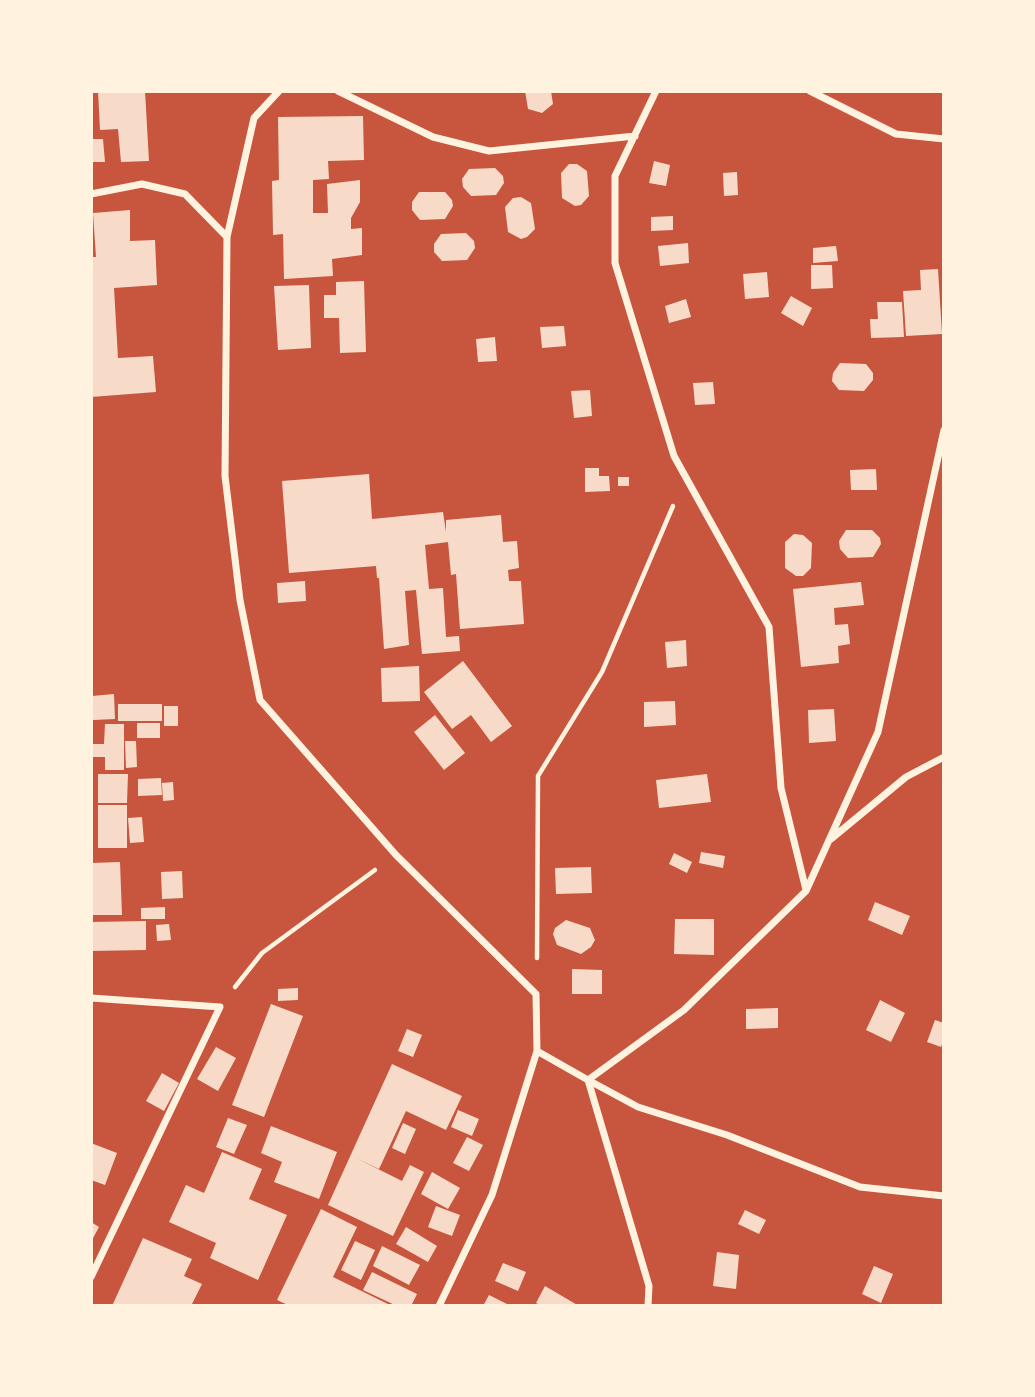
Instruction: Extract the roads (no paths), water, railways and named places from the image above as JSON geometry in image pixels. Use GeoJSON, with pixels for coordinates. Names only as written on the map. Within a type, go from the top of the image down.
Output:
{"type":"FeatureCollection","features":[{"type":"Feature","properties":{"kind":"street"},"geometry":{"type":"LineString","coordinates":[[279,91],[254,118],[227,237],[225,476],[240,600],[260,700],[396,855],[536,994],[537,1051],[492,1195],[439,1306]]}},
{"type":"Feature","properties":{"kind":"street"},"geometry":{"type":"LineString","coordinates":[[338,91],[433,137],[489,151],[635,136]]}},
{"type":"Feature","properties":{"kind":"street"},"geometry":{"type":"LineString","coordinates":[[656,91],[615,176],[615,263],[674,456],[769,627],[781,788],[806,891]]}},
{"type":"Feature","properties":{"kind":"street"},"geometry":{"type":"LineString","coordinates":[[810,91],[896,134],[944,139]]}},
{"type":"Feature","properties":{"kind":"street"},"geometry":{"type":"LineString","coordinates":[[91,194],[142,184],[186,194],[227,237]]}},
{"type":"Feature","properties":{"kind":"street"},"geometry":{"type":"LineString","coordinates":[[588,1080],[684,1010],[806,891],[878,732],[944,429]]}},
{"type":"Feature","properties":{"kind":"street"},"geometry":{"type":"LineString","coordinates":[[828,842],[906,777],[944,757]]}},
{"type":"Feature","properties":{"kind":"street"},"geometry":{"type":"LineString","coordinates":[[91,998],[220,1007],[91,1278]]}},
{"type":"Feature","properties":{"kind":"street"},"geometry":{"type":"LineString","coordinates":[[537,1051],[638,1107],[727,1135],[860,1187],[944,1196]]}},
{"type":"Feature","properties":{"kind":"street"},"geometry":{"type":"LineString","coordinates":[[588,1080],[649,1286],[648,1306]]}}]}
